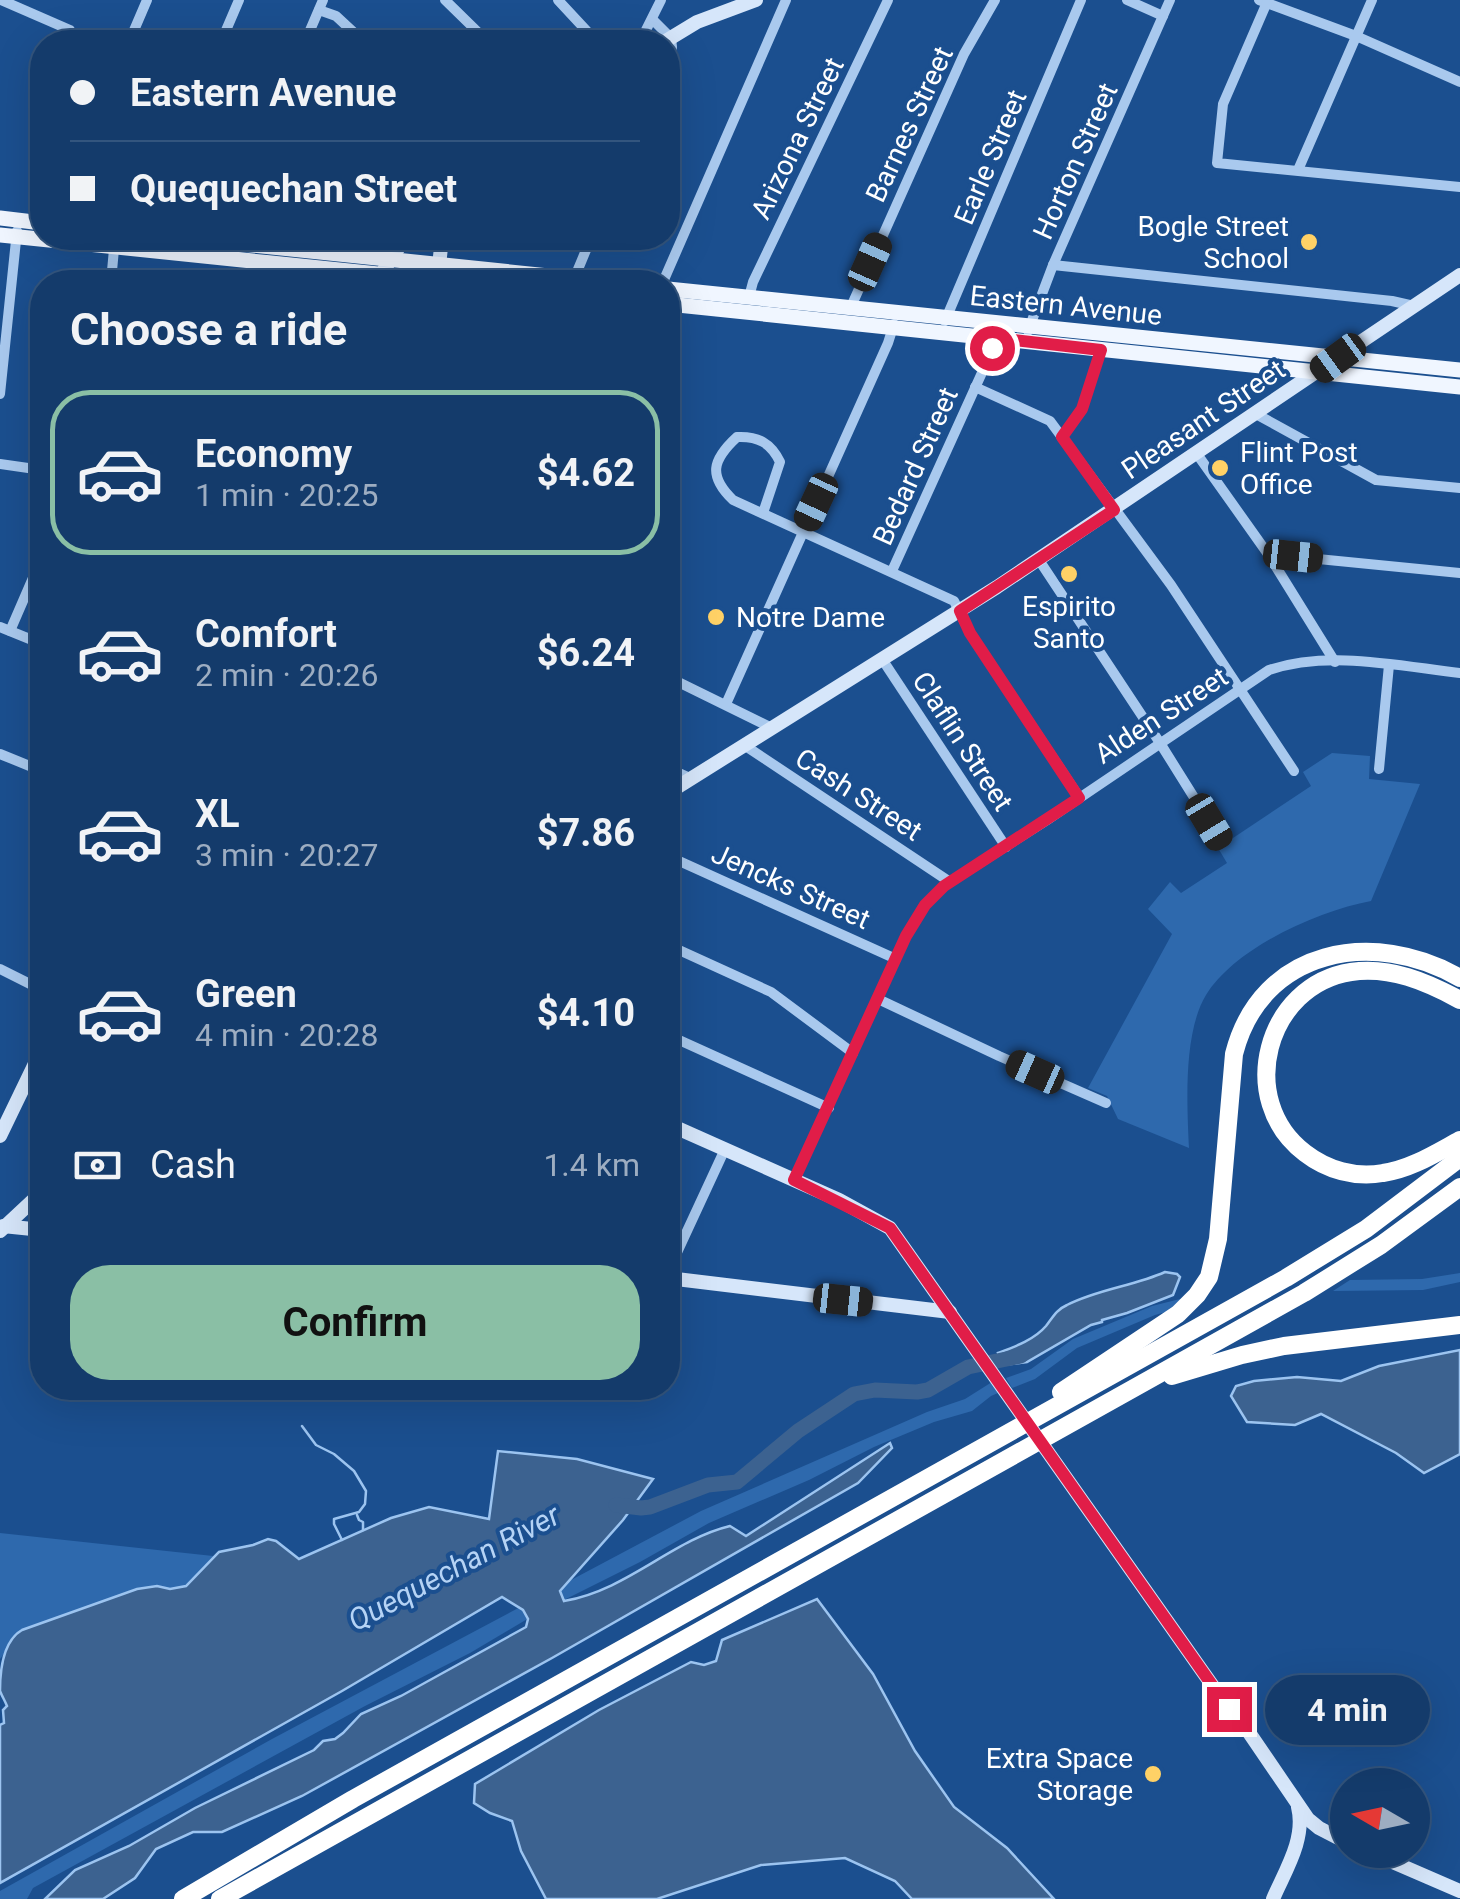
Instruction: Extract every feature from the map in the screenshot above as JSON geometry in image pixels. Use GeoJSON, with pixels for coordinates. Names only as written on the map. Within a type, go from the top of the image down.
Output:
{"type":"FeatureCollection","features":[{"type":"Feature","properties":{"kind":"highway"},"geometry":{"type":"LineString","coordinates":[[1038,1412],[1187,1306],[1202,1288],[1217,1252],[1234,1054],[1245,1024],[1264,996],[1288,974],[1345,952],[1400,954],[1460,978]]}},
{"type":"Feature","properties":{"kind":"highway"},"geometry":{"type":"LineString","coordinates":[[1460,1000],[1431,985],[1388,973],[1336,976],[1306,991],[1286,1012],[1269,1044],[1265,1074],[1270,1104],[1285,1133],[1313,1159],[1337,1170],[1385,1173],[1460,1140]]}},
{"type":"Feature","properties":{"kind":"highway"},"geometry":{"type":"LineString","coordinates":[[183,1899],[339,1806],[938,1473],[1038,1412],[1257,1295],[1366,1229],[1460,1158]]}},
{"type":"Feature","properties":{"kind":"highway"},"geometry":{"type":"LineString","coordinates":[[220,1899],[1304,1293],[1394,1236],[1460,1187]]}},
{"type":"Feature","properties":{"kind":"highway"},"geometry":{"type":"LineString","coordinates":[[1129,1391],[1242,1354],[1460,1325]]}},
{"type":"Feature","properties":{"kind":"highway"},"geometry":{"type":"LineString","coordinates":[[175,1899],[213,1880]]}},
{"type":"Feature","properties":{"kind":"main road"},"geometry":{"type":"LineString","coordinates":[[680,33],[711,16],[756,0]]}},
{"type":"Feature","properties":{"kind":"main road"},"geometry":{"type":"LineString","coordinates":[[0,218],[12,231]]}},
{"type":"Feature","properties":{"kind":"main road"},"geometry":{"type":"LineString","coordinates":[[186,250],[318,270]]}},
{"type":"Feature","properties":{"kind":"main road"},"geometry":{"type":"LineString","coordinates":[[296,250],[389,260],[427,270]]}},
{"type":"Feature","properties":{"kind":"main road"},"geometry":{"type":"LineString","coordinates":[[383,270],[397,250]]}},
{"type":"Feature","properties":{"kind":"main road","name":"Pleasant Street"},"geometry":{"type":"LineString","coordinates":[[680,785],[960,611],[1460,275]]}},
{"type":"Feature","properties":{"kind":"main road","name":"Eastern Avenue"},"geometry":{"type":"LineString","coordinates":[[680,288],[846,316]]}},
{"type":"Feature","properties":{"kind":"main road","name":"Eastern Avenue"},"geometry":{"type":"LineString","coordinates":[[680,305],[1460,370]]}},
{"type":"Feature","properties":{"kind":"main road","name":"Eastern Avenue"},"geometry":{"type":"LineString","coordinates":[[1027,334],[1101,350],[1460,387]]}},
{"type":"Feature","properties":{"kind":"main road"},"geometry":{"type":"LineString","coordinates":[[0,1136],[30,1074]]}},
{"type":"Feature","properties":{"kind":"main road"},"geometry":{"type":"LineString","coordinates":[[680,1129],[889,1227],[1298,1806],[1313,1824],[1330,1833]]}},
{"type":"Feature","properties":{"kind":"main road"},"geometry":{"type":"LineString","coordinates":[[2,1228],[30,1203]]}},
{"type":"Feature","properties":{"kind":"main road"},"geometry":{"type":"LineString","coordinates":[[2,1228],[30,1229]]}},
{"type":"Feature","properties":{"kind":"main road"},"geometry":{"type":"LineString","coordinates":[[680,1277],[950,1312]]}},
{"type":"Feature","properties":{"kind":"main road"},"geometry":{"type":"LineString","coordinates":[[1273,1899],[1297,1843],[1301,1819],[1298,1806]]}},
{"type":"Feature","properties":{"kind":"main road"},"geometry":{"type":"LineString","coordinates":[[1406,1868],[1460,1892]]}},
{"type":"Feature","properties":{"kind":"street"},"geometry":{"type":"LineString","coordinates":[[1,0],[70,30]]}},
{"type":"Feature","properties":{"kind":"street"},"geometry":{"type":"LineString","coordinates":[[134,30],[147,0]]}},
{"type":"Feature","properties":{"kind":"street"},"geometry":{"type":"LineString","coordinates":[[226,30],[239,0]]}},
{"type":"Feature","properties":{"kind":"street"},"geometry":{"type":"LineString","coordinates":[[445,0],[476,30]]}},
{"type":"Feature","properties":{"kind":"street"},"geometry":{"type":"LineString","coordinates":[[558,0],[586,30]]}},
{"type":"Feature","properties":{"kind":"street"},"geometry":{"type":"LineString","coordinates":[[647,30],[661,0]]}},
{"type":"Feature","properties":{"kind":"street"},"geometry":{"type":"LineString","coordinates":[[673,270],[786,0]]}},
{"type":"Feature","properties":{"kind":"street","name":"Arizona Street"},"geometry":{"type":"LineString","coordinates":[[749,297],[888,0]]}},
{"type":"Feature","properties":{"kind":"street","name":"Barnes Street"},"geometry":{"type":"LineString","coordinates":[[846,316],[964,54],[995,0]]}},
{"type":"Feature","properties":{"kind":"street","name":"Earle Street"},"geometry":{"type":"LineString","coordinates":[[945,325],[1081,0]]}},
{"type":"Feature","properties":{"kind":"street"},"geometry":{"type":"LineString","coordinates":[[1127,0],[1163,16]]}},
{"type":"Feature","properties":{"kind":"street","name":"Horton Street"},"geometry":{"type":"LineString","coordinates":[[1027,334],[1053,265],[1170,0]]}},
{"type":"Feature","properties":{"kind":"street"},"geometry":{"type":"LineString","coordinates":[[1298,170],[1372,0]]}},
{"type":"Feature","properties":{"kind":"street"},"geometry":{"type":"LineString","coordinates":[[1460,82],[1264,1],[1223,104],[1217,163],[1460,187]]}},
{"type":"Feature","properties":{"kind":"street"},"geometry":{"type":"LineString","coordinates":[[310,30],[321,5],[351,30]]}},
{"type":"Feature","properties":{"kind":"street"},"geometry":{"type":"LineString","coordinates":[[653,20],[660,30]]}},
{"type":"Feature","properties":{"kind":"street"},"geometry":{"type":"LineString","coordinates":[[0,394],[12,231]]}},
{"type":"Feature","properties":{"kind":"street"},"geometry":{"type":"LineString","coordinates":[[1053,265],[1392,300],[1414,306]]}},
{"type":"Feature","properties":{"kind":"street"},"geometry":{"type":"LineString","coordinates":[[726,704],[894,320]]}},
{"type":"Feature","properties":{"kind":"street","name":"Bedard Street"},"geometry":{"type":"LineString","coordinates":[[892,571],[997,331]]}},
{"type":"Feature","properties":{"kind":"street"},"geometry":{"type":"LineString","coordinates":[[1062,437],[1082,409],[1101,350]]}},
{"type":"Feature","properties":{"kind":"street"},"geometry":{"type":"LineString","coordinates":[[975,387],[1050,420],[1171,585],[1294,772]]}},
{"type":"Feature","properties":{"kind":"street"},"geometry":{"type":"LineString","coordinates":[[1256,414],[1376,480],[1460,488]]}},
{"type":"Feature","properties":{"kind":"street"},"geometry":{"type":"LineString","coordinates":[[763,513],[780,462],[764,441],[752,436],[736,437],[722,451],[715,469],[721,488],[733,500],[954,601],[970,633],[1079,798]]}},
{"type":"Feature","properties":{"kind":"street"},"geometry":{"type":"LineString","coordinates":[[1197,454],[1268,554],[1335,662]]}},
{"type":"Feature","properties":{"kind":"street"},"geometry":{"type":"LineString","coordinates":[[0,464],[30,468]]}},
{"type":"Feature","properties":{"kind":"street"},"geometry":{"type":"LineString","coordinates":[[1268,554],[1460,573]]}},
{"type":"Feature","properties":{"kind":"street"},"geometry":{"type":"LineString","coordinates":[[1038,560],[1220,839]]}},
{"type":"Feature","properties":{"kind":"street"},"geometry":{"type":"LineString","coordinates":[[30,580],[5,629],[30,639]]}},
{"type":"Feature","properties":{"kind":"street","name":"Claflin Street"},"geometry":{"type":"LineString","coordinates":[[882,659],[1006,846]]}},
{"type":"Feature","properties":{"kind":"street","name":"Alden Street"},"geometry":{"type":"LineString","coordinates":[[794,1180],[921,910],[950,882],[1275,668],[1335,662],[1460,673]]}},
{"type":"Feature","properties":{"kind":"street"},"geometry":{"type":"LineString","coordinates":[[1379,769],[1389,665]]}},
{"type":"Feature","properties":{"kind":"street"},"geometry":{"type":"LineString","coordinates":[[680,683],[772,728]]}},
{"type":"Feature","properties":{"kind":"street","name":"Cash Street"},"geometry":{"type":"LineString","coordinates":[[744,745],[950,882]]}},
{"type":"Feature","properties":{"kind":"street"},"geometry":{"type":"LineString","coordinates":[[0,754],[30,766]]}},
{"type":"Feature","properties":{"kind":"street"},"geometry":{"type":"LineString","coordinates":[[680,773],[690,778]]}},
{"type":"Feature","properties":{"kind":"street","name":"Jencks Street"},"geometry":{"type":"LineString","coordinates":[[680,861],[896,958]]}},
{"type":"Feature","properties":{"kind":"street"},"geometry":{"type":"LineString","coordinates":[[680,951],[770,992],[853,1053]]}},
{"type":"Feature","properties":{"kind":"street"},"geometry":{"type":"LineString","coordinates":[[0,969],[30,984]]}},
{"type":"Feature","properties":{"kind":"street"},"geometry":{"type":"LineString","coordinates":[[878,998],[1106,1103]]}},
{"type":"Feature","properties":{"kind":"street"},"geometry":{"type":"LineString","coordinates":[[680,1041],[829,1108]]}},
{"type":"Feature","properties":{"kind":"street"},"geometry":{"type":"LineString","coordinates":[[680,1248],[725,1149]]}},
{"type":"Feature","properties":{"kind":"shaded area"},"geometry":{"type":"Polygon","coordinates":[[[1332,753],[1370,756],[1369,779],[1420,784],[1371,901],[1303,922],[1257,947],[1237,961],[1206,995],[1190,1049],[1189,1148],[1118,1119],[1107,1096],[1088,1088],[1172,934],[1148,909],[1170,882],[1181,893],[1227,863],[1218,848],[1311,786],[1303,772],[1332,753]]]}},
{"type":"Feature","properties":{"kind":"shaded area"},"geometry":{"type":"Polygon","coordinates":[[[1460,1273],[1460,1282],[1423,1290],[1333,1291],[1350,1280],[1422,1279],[1460,1273]]]}},
{"type":"Feature","properties":{"kind":"shaded area"},"geometry":{"type":"Polygon","coordinates":[[[1196,1295],[1184,1307],[1077,1348],[1035,1379],[1012,1388],[1006,1378],[1031,1369],[1073,1339],[1152,1306],[1196,1295]]]}},
{"type":"Feature","properties":{"kind":"shaded area"},"geometry":{"type":"Polygon","coordinates":[[[992,1382],[998,1393],[972,1411],[874,1447],[709,1523],[33,1888],[27,1899],[0,1899],[0,1891],[272,1739],[701,1511],[965,1399],[992,1382]]]}},
{"type":"Feature","properties":{"kind":"shaded area"},"geometry":{"type":"Polygon","coordinates":[[[0,1533],[213,1556],[186,1586],[137,1589],[22,1630],[0,1659],[0,1533]]]}},
{"type":"Feature","properties":{"kind":"water"},"geometry":{"type":"Polygon","coordinates":[[[1165,1272],[1180,1277],[1173,1295],[1091,1325],[1027,1362],[1003,1365],[998,1353],[1036,1335],[1063,1307],[1165,1272]]]}},
{"type":"Feature","properties":{"kind":"water"},"geometry":{"type":"Polygon","coordinates":[[[1460,1350],[1460,1454],[1424,1473],[1396,1453],[1321,1414],[1295,1425],[1247,1422],[1231,1396],[1236,1386],[1254,1381],[1297,1377],[1341,1381],[1379,1366],[1460,1350]]]}},
{"type":"Feature","properties":{"kind":"water"},"geometry":{"type":"Polygon","coordinates":[[[890,1443],[892,1448],[858,1483],[302,1796],[222,1832],[193,1832],[156,1849],[135,1878],[103,1899],[45,1899],[75,1870],[314,1750],[323,1741],[335,1739],[361,1714],[526,1627],[528,1619],[523,1610],[502,1597],[0,1883],[0,1725],[4,1723],[3,1710],[7,1706],[0,1691],[1,1674],[7,1648],[22,1630],[137,1589],[186,1586],[219,1552],[268,1539],[299,1559],[391,1518],[429,1507],[489,1519],[498,1451],[577,1459],[653,1479],[623,1520],[560,1591],[564,1601],[609,1587],[709,1533],[730,1526],[746,1536],[890,1443]]]}},
{"type":"Feature","properties":{"kind":"water"},"geometry":{"type":"Polygon","coordinates":[[[817,1599],[873,1674],[915,1751],[954,1807],[1007,1848],[1054,1899],[912,1899],[895,1881],[845,1858],[761,1865],[657,1899],[546,1899],[521,1851],[512,1821],[474,1803],[475,1784],[599,1710],[691,1662],[704,1665],[716,1661],[722,1640],[817,1599]]]}},
{"type":"Feature","properties":{"kind":"waterway","name":"Quequechan River"},"geometry":{"type":"LineString","coordinates":[[616,1505],[650,1507],[708,1485],[737,1482],[798,1431],[854,1394],[928,1390],[968,1367],[1021,1356]]}},
{"type":"Feature","properties":{"kind":"waterway"},"geometry":{"type":"LineString","coordinates":[[302,1426],[316,1445],[354,1471],[366,1491],[365,1504],[359,1512],[334,1519],[342,1540]]}},
{"type":"Feature","properties":{"kind":"waterway"},"geometry":{"type":"LineString","coordinates":[[357,1515],[363,1530]]}},
{"type":"Feature","properties":{"kind":"place","name":"Bogle Street School"},"geometry":{"type":"Point","coordinates":[1309,242]}},
{"type":"Feature","properties":{"kind":"place","name":"Flint Post Office"},"geometry":{"type":"Point","coordinates":[1220,468]}},
{"type":"Feature","properties":{"kind":"place","name":"Espirito Santo"},"geometry":{"type":"Point","coordinates":[1069,574]}},
{"type":"Feature","properties":{"kind":"place","name":"Notre Dame"},"geometry":{"type":"Point","coordinates":[716,617]}},
{"type":"Feature","properties":{"kind":"place","name":"Extra Space Storage"},"geometry":{"type":"Point","coordinates":[1153,1774]}},
{"type":"Feature","properties":{"kind":"route"},"geometry":{"type":"LineString","coordinates":[[992,348],[996,338],[1101,350],[1082,409],[1062,437],[1114,510],[960,611],[970,633],[1079,798],[944,886],[921,910],[794,1180],[890,1228],[1229,1709]]}}]}
